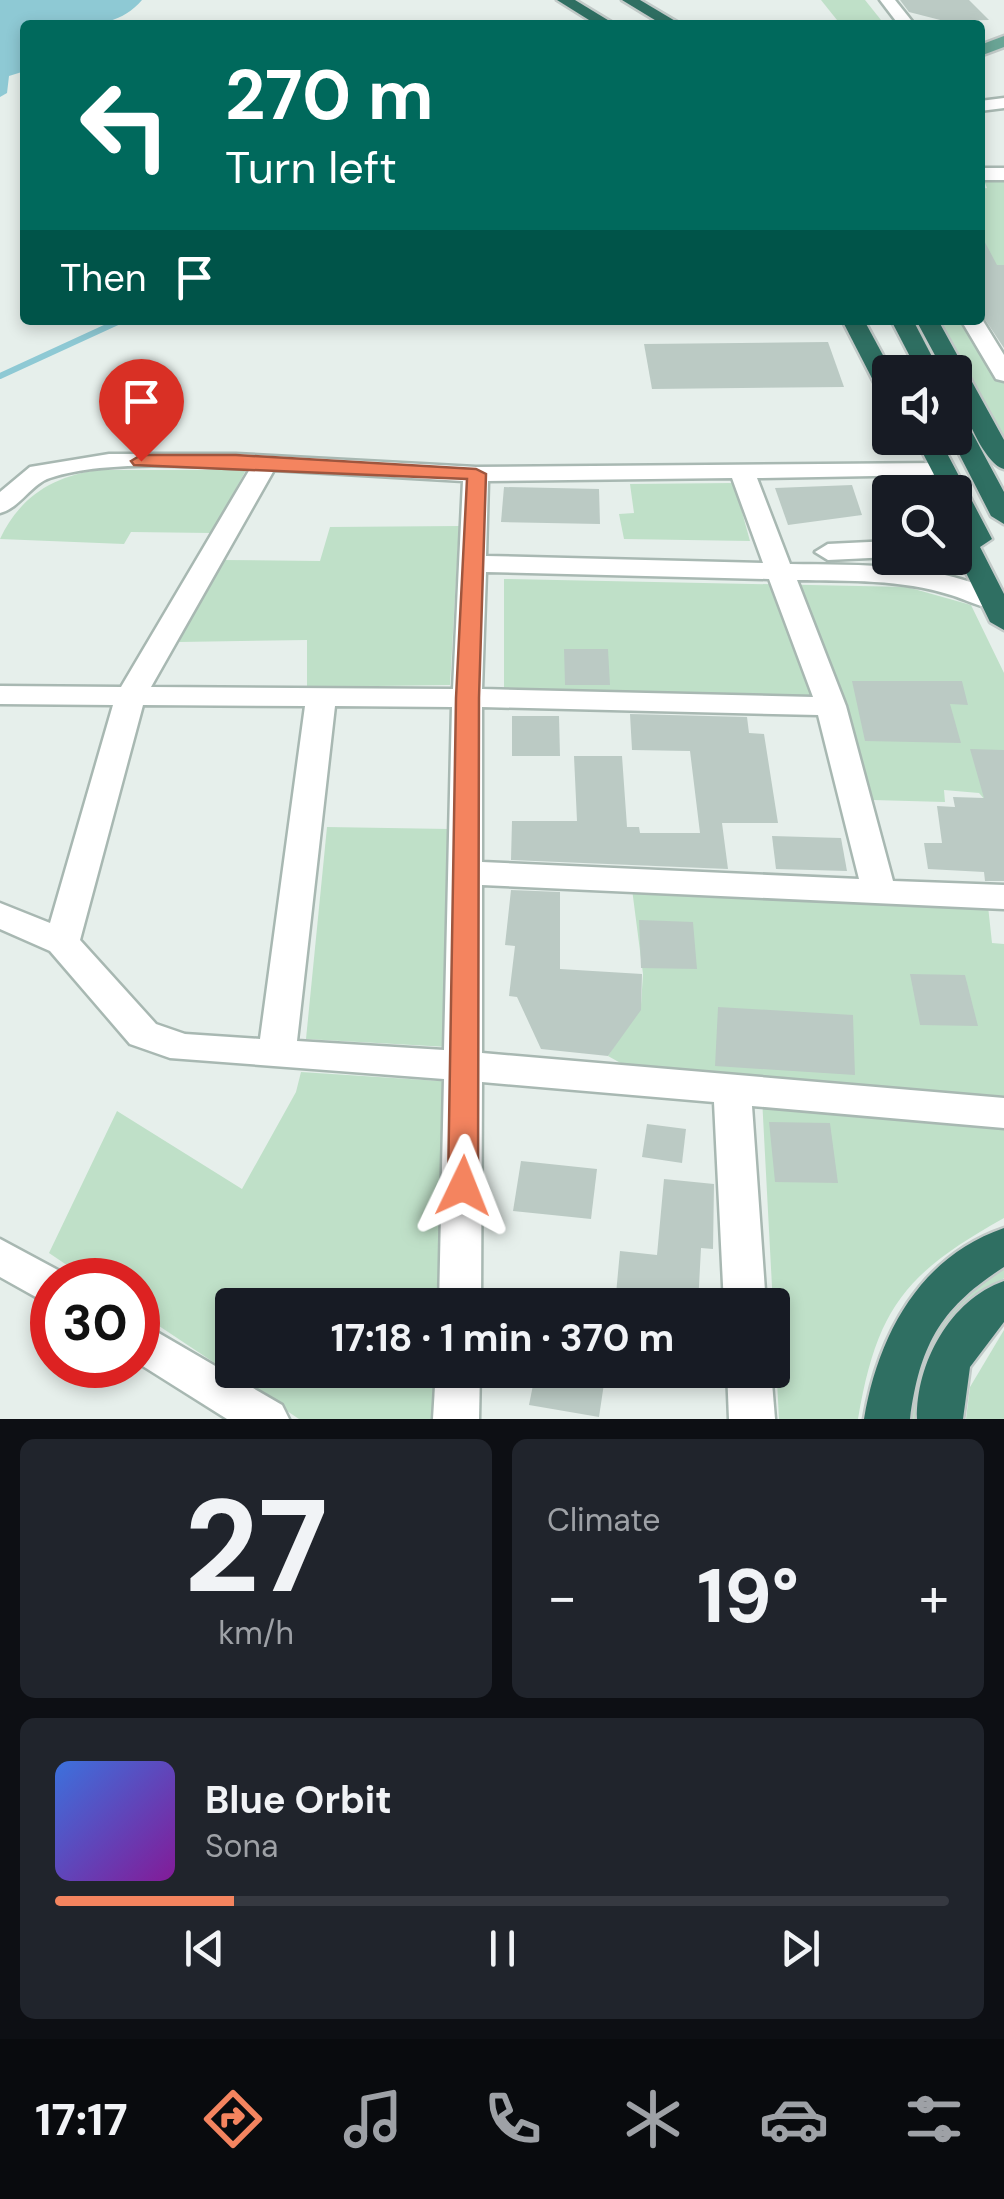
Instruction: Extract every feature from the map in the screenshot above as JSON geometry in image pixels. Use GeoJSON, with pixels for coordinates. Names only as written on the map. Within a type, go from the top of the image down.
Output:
{"type":"FeatureCollection","features":[{"type":"Feature","properties":{"kind":"highway"},"geometry":{"type":"LineString","coordinates":[[564,0],[599,20]]}},
{"type":"Feature","properties":{"kind":"highway"},"geometry":{"type":"LineString","coordinates":[[612,0],[646,20]]}},
{"type":"Feature","properties":{"kind":"highway"},"geometry":{"type":"LineString","coordinates":[[629,0],[665,20]]}},
{"type":"Feature","properties":{"kind":"highway"},"geometry":{"type":"LineString","coordinates":[[587,1],[620,20]]}},
{"type":"Feature","properties":{"kind":"highway"},"geometry":{"type":"LineString","coordinates":[[856,325],[872,356]]}},
{"type":"Feature","properties":{"kind":"highway"},"geometry":{"type":"LineString","coordinates":[[872,325],[886,355]]}},
{"type":"Feature","properties":{"kind":"highway"},"geometry":{"type":"LineString","coordinates":[[905,325],[920,355]]}},
{"type":"Feature","properties":{"kind":"highway"},"geometry":{"type":"LineString","coordinates":[[930,325],[1004,462]]}},
{"type":"Feature","properties":{"kind":"highway"},"geometry":{"type":"LineString","coordinates":[[924,455],[934,475]]}},
{"type":"Feature","properties":{"kind":"highway"},"geometry":{"type":"LineString","coordinates":[[972,455],[1004,516]]}},
{"type":"Feature","properties":{"kind":"highway"},"geometry":{"type":"LineString","coordinates":[[972,535],[1000,603]]}},
{"type":"Feature","properties":{"kind":"highway"},"geometry":{"type":"LineString","coordinates":[[972,553],[1000,603]]}},
{"type":"Feature","properties":{"kind":"highway"},"geometry":{"type":"LineString","coordinates":[[887,1419],[892,1374],[914,1319],[943,1286],[1004,1245]]}},
{"type":"Feature","properties":{"kind":"highway"},"geometry":{"type":"LineString","coordinates":[[940,1419],[938,1407],[956,1347],[993,1305],[1004,1299]]}},
{"type":"Feature","properties":{"kind":"street"},"geometry":{"type":"LineString","coordinates":[[887,0],[904,20]]}},
{"type":"Feature","properties":{"kind":"street"},"geometry":{"type":"LineString","coordinates":[[975,325],[1004,374]]}},
{"type":"Feature","properties":{"kind":"street"},"geometry":{"type":"LineString","coordinates":[[0,505],[40,472],[75,463],[266,462],[476,474],[931,468]]}},
{"type":"Feature","properties":{"kind":"street"},"geometry":{"type":"LineString","coordinates":[[62,942],[130,696],[266,462]]}},
{"type":"Feature","properties":{"kind":"street"},"geometry":{"type":"LineString","coordinates":[[742,472],[831,706],[879,891]]}},
{"type":"Feature","properties":{"kind":"street"},"geometry":{"type":"LineString","coordinates":[[460,1288],[466,1066],[467,698],[476,474]]}},
{"type":"Feature","properties":{"kind":"street"},"geometry":{"type":"LineString","coordinates":[[775,561],[872,550]]}},
{"type":"Feature","properties":{"kind":"street"},"geometry":{"type":"LineString","coordinates":[[472,556],[775,561],[888,574],[1000,603]]}},
{"type":"Feature","properties":{"kind":"street"},"geometry":{"type":"LineString","coordinates":[[0,696],[467,698],[831,706]]}},
{"type":"Feature","properties":{"kind":"street"},"geometry":{"type":"LineString","coordinates":[[277,1055],[321,697]]}},
{"type":"Feature","properties":{"kind":"street"},"geometry":{"type":"LineString","coordinates":[[466,873],[1004,896]]}},
{"type":"Feature","properties":{"kind":"street"},"geometry":{"type":"LineString","coordinates":[[0,915],[62,942],[143,1034],[184,1048],[466,1066],[1004,1113]]}},
{"type":"Feature","properties":{"kind":"street"},"geometry":{"type":"LineString","coordinates":[[732,1090],[744,1288]]}},
{"type":"Feature","properties":{"kind":"street"},"geometry":{"type":"LineString","coordinates":[[0,1256],[30,1274]]}},
{"type":"Feature","properties":{"kind":"street"},"geometry":{"type":"LineString","coordinates":[[160,1354],[266,1419]]}},
{"type":"Feature","properties":{"kind":"street"},"geometry":{"type":"LineString","coordinates":[[456,1419],[457,1388]]}},
{"type":"Feature","properties":{"kind":"street"},"geometry":{"type":"LineString","coordinates":[[750,1388],[752,1419]]}},
{"type":"Feature","properties":{"kind":"green space"},"geometry":{"type":"Polygon","coordinates":[[[821,0],[865,0],[881,20],[837,20],[821,0]]]}},
{"type":"Feature","properties":{"kind":"green space"},"geometry":{"type":"Polygon","coordinates":[[[985,178],[1004,178],[1004,265],[985,265],[985,178]]]}},
{"type":"Feature","properties":{"kind":"green space"},"geometry":{"type":"Polygon","coordinates":[[[940,325],[975,325],[1004,374],[1004,447],[972,386],[972,355],[955,355],[940,325]]]}},
{"type":"Feature","properties":{"kind":"green space"},"geometry":{"type":"Polygon","coordinates":[[[100,470],[246,470],[212,533],[131,532],[124,544],[0,539],[18,511],[41,490],[68,477],[100,470]]]}},
{"type":"Feature","properties":{"kind":"green space"},"geometry":{"type":"Polygon","coordinates":[[[734,483],[750,541],[624,539],[619,514],[634,513],[630,484],[734,483]]]}},
{"type":"Feature","properties":{"kind":"green space"},"geometry":{"type":"Polygon","coordinates":[[[459,526],[450,685],[307,687],[307,640],[179,642],[222,560],[320,561],[330,527],[459,526]]]}},
{"type":"Feature","properties":{"kind":"green space"},"geometry":{"type":"Polygon","coordinates":[[[504,579],[907,587],[971,605],[1004,673],[1004,802],[986,801],[979,793],[944,790],[945,802],[873,800],[847,702],[504,693],[504,579]]]}},
{"type":"Feature","properties":{"kind":"green space"},"geometry":{"type":"Polygon","coordinates":[[[327,827],[449,829],[448,1047],[306,1039],[327,827]]]}},
{"type":"Feature","properties":{"kind":"green space"},"geometry":{"type":"Polygon","coordinates":[[[632,889],[988,906],[992,943],[1004,944],[1004,1218],[943,1257],[901,1297],[875,1348],[858,1419],[779,1419],[777,1388],[790,1388],[790,1288],[772,1288],[761,1079],[626,1066],[608,1056],[641,1005],[643,974],[632,889]]]}},
{"type":"Feature","properties":{"kind":"green space"},"geometry":{"type":"Polygon","coordinates":[[[301,1072],[455,1082],[446,1288],[215,1288],[215,1363],[160,1327],[160,1258],[56,1258],[49,1253],[117,1111],[242,1189],[296,1092],[301,1072]]]}},
{"type":"Feature","properties":{"kind":"green space"},"geometry":{"type":"Polygon","coordinates":[[[1004,1267],[1004,1278],[967,1305],[919,1419],[908,1419],[919,1370],[935,1330],[962,1297],[1004,1267]]]}},
{"type":"Feature","properties":{"kind":"green space"},"geometry":{"type":"Polygon","coordinates":[[[1004,1330],[1004,1419],[966,1419],[970,1387],[1004,1330]]]}},
{"type":"Feature","properties":{"kind":"green space"},"geometry":{"type":"Polygon","coordinates":[[[252,1388],[440,1388],[439,1419],[299,1419],[252,1388]]]}},
{"type":"Feature","properties":{"kind":"water"},"geometry":{"type":"Polygon","coordinates":[[[0,0],[142,0],[111,20],[20,20],[20,73],[9,76],[7,93],[0,97],[0,0]]]}},
{"type":"Feature","properties":{"kind":"building"},"geometry":{"type":"Polygon","coordinates":[[[900,0],[969,0],[989,20],[940,20],[909,12],[900,0]]]}},
{"type":"Feature","properties":{"kind":"building"},"geometry":{"type":"Polygon","coordinates":[[[985,242],[997,265],[1004,265],[1004,348],[985,320],[985,242]]]}},
{"type":"Feature","properties":{"kind":"building"},"geometry":{"type":"Polygon","coordinates":[[[828,342],[844,387],[652,389],[644,344],[828,342]]]}},
{"type":"Feature","properties":{"kind":"building"},"geometry":{"type":"Polygon","coordinates":[[[852,485],[862,515],[788,525],[775,488],[852,485]]]}},
{"type":"Feature","properties":{"kind":"building"},"geometry":{"type":"Polygon","coordinates":[[[504,487],[599,489],[600,524],[501,522],[504,487]]]}},
{"type":"Feature","properties":{"kind":"building"},"geometry":{"type":"Polygon","coordinates":[[[564,649],[608,649],[610,685],[565,685],[564,649]]]}},
{"type":"Feature","properties":{"kind":"building"},"geometry":{"type":"Polygon","coordinates":[[[852,681],[962,681],[968,705],[950,704],[961,743],[865,741],[852,681]]]}},
{"type":"Feature","properties":{"kind":"building"},"geometry":{"type":"Polygon","coordinates":[[[630,714],[747,717],[749,733],[764,734],[778,823],[722,823],[728,869],[511,860],[512,821],[577,821],[574,756],[622,756],[627,827],[639,827],[640,833],[700,833],[690,751],[632,750],[630,714]]]}},
{"type":"Feature","properties":{"kind":"building"},"geometry":{"type":"Polygon","coordinates":[[[512,716],[559,716],[560,756],[512,756],[512,716]]]}},
{"type":"Feature","properties":{"kind":"building"},"geometry":{"type":"Polygon","coordinates":[[[970,749],[1004,750],[1004,881],[985,881],[984,872],[928,869],[924,843],[942,843],[937,806],[955,807],[953,797],[984,798],[970,749]]]}},
{"type":"Feature","properties":{"kind":"building"},"geometry":{"type":"Polygon","coordinates":[[[772,836],[841,838],[847,871],[776,869],[772,836]]]}},
{"type":"Feature","properties":{"kind":"building"},"geometry":{"type":"Polygon","coordinates":[[[511,890],[560,892],[560,969],[642,974],[641,1010],[608,1056],[541,1049],[517,997],[509,996],[515,946],[505,945],[511,890]]]}},
{"type":"Feature","properties":{"kind":"building"},"geometry":{"type":"Polygon","coordinates":[[[639,920],[693,922],[697,969],[641,968],[639,920]]]}},
{"type":"Feature","properties":{"kind":"building"},"geometry":{"type":"Polygon","coordinates":[[[910,974],[965,975],[978,1026],[920,1025],[910,974]]]}},
{"type":"Feature","properties":{"kind":"building"},"geometry":{"type":"Polygon","coordinates":[[[718,1007],[853,1015],[855,1075],[715,1066],[718,1007]]]}},
{"type":"Feature","properties":{"kind":"building"},"geometry":{"type":"Polygon","coordinates":[[[769,1122],[830,1123],[838,1183],[775,1182],[769,1122]]]}},
{"type":"Feature","properties":{"kind":"building"},"geometry":{"type":"Polygon","coordinates":[[[647,1124],[686,1129],[682,1163],[642,1157],[647,1124]]]}},
{"type":"Feature","properties":{"kind":"building"},"geometry":{"type":"Polygon","coordinates":[[[521,1161],[597,1169],[591,1219],[513,1211],[521,1161]]]}},
{"type":"Feature","properties":{"kind":"building"},"geometry":{"type":"Polygon","coordinates":[[[664,1179],[714,1184],[713,1249],[701,1248],[699,1288],[617,1288],[620,1251],[657,1255],[664,1179]]]}},
{"type":"Feature","properties":{"kind":"building"},"geometry":{"type":"Polygon","coordinates":[[[532,1388],[603,1388],[599,1417],[529,1405],[532,1388]]]}},
{"type":"Feature","properties":{"kind":"waterway"},"geometry":{"type":"LineString","coordinates":[[0,376],[111,325]]}},
{"type":"Feature","properties":{"kind":"route"},"geometry":{"type":"LineString","coordinates":[[141,461],[236,461],[476,474],[467,698],[463,1186]]}}]}
